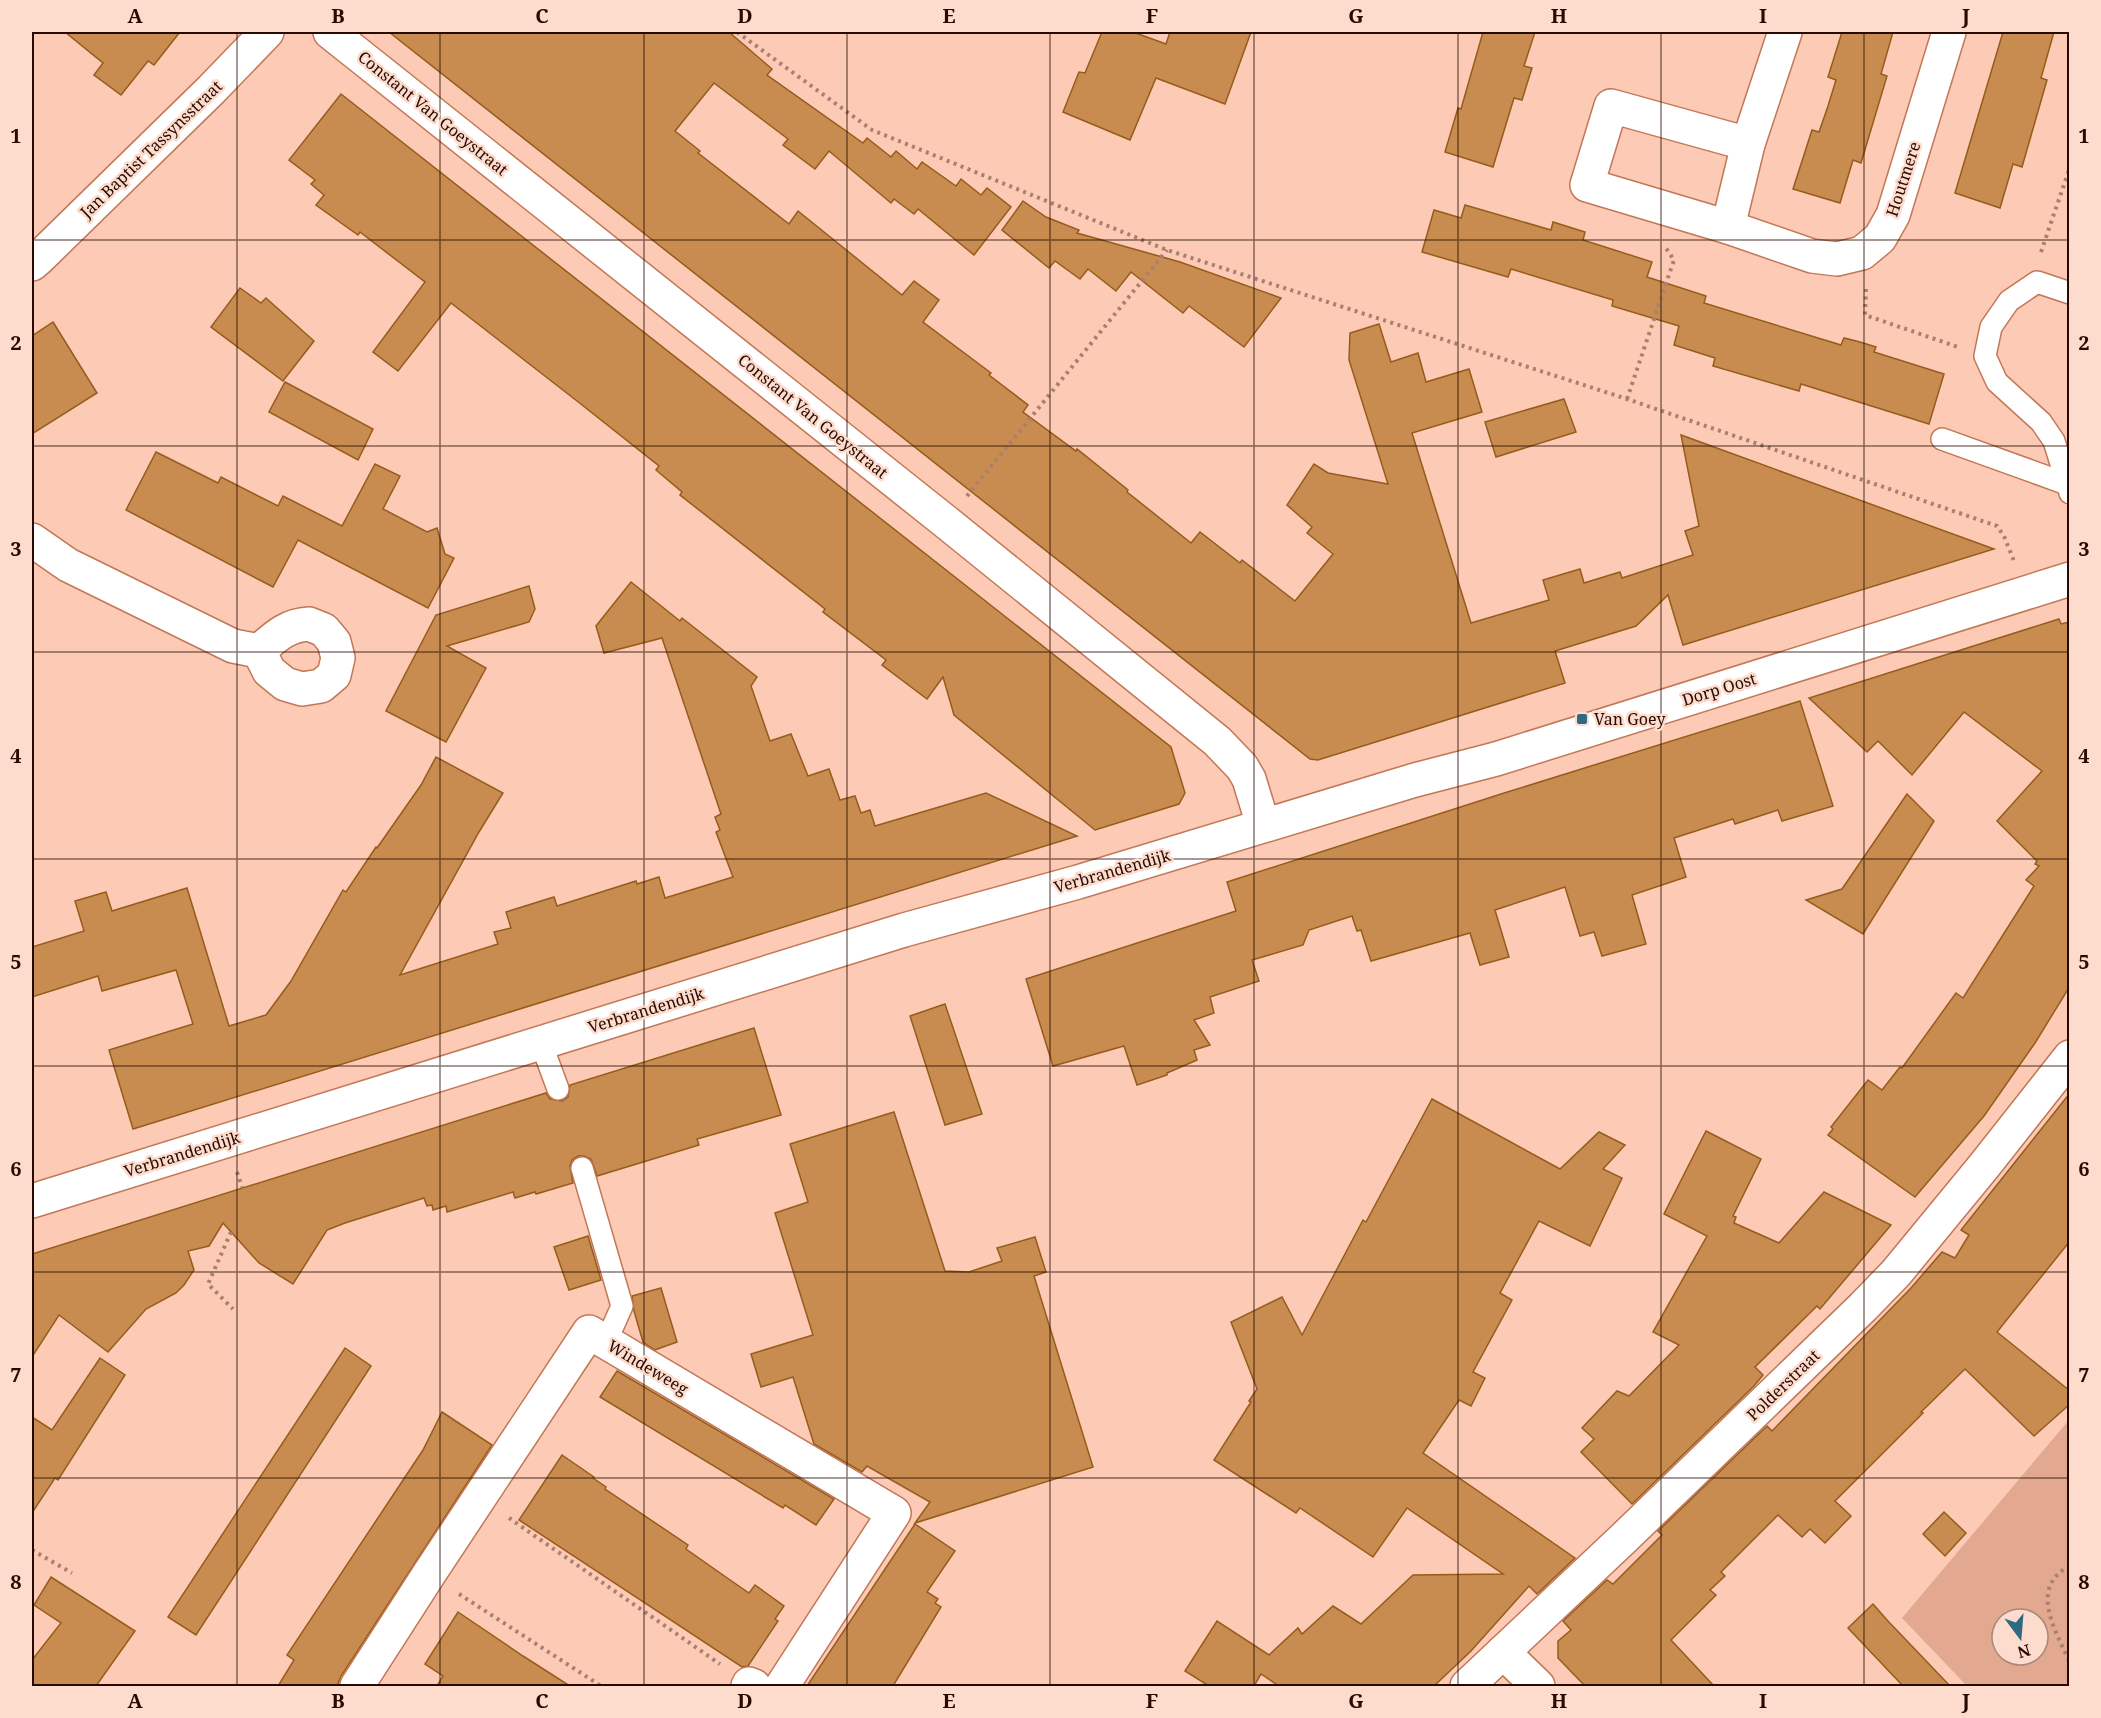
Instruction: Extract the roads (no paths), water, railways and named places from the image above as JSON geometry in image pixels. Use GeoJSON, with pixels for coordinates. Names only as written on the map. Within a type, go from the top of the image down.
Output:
{"type":"FeatureCollection","features":[{"type":"Feature","properties":{"kind":"street","name":"Jan Baptist Tassynsstraat"},"geometry":{"type":"LineString","coordinates":[[32,264],[212,90],[267,32]]}},
{"type":"Feature","properties":{"kind":"street","name":"Constant Van Goeystraat"},"geometry":{"type":"LineString","coordinates":[[330,32],[946,522],[1217,741],[1242,766],[1249,779],[1263,825]]}},
{"type":"Feature","properties":{"kind":"street"},"geometry":{"type":"LineString","coordinates":[[1748,144],[1611,106],[1587,185],[1728,227],[1748,144],[1785,32]]}},
{"type":"Feature","properties":{"kind":"street","name":"Houtmere"},"geometry":{"type":"LineString","coordinates":[[1728,227],[1812,256],[1837,259],[1862,253],[1880,238],[1893,215],[1949,32]]}},
{"type":"Feature","properties":{"kind":"street"},"geometry":{"type":"LineString","coordinates":[[32,540],[68,566],[233,646],[259,651]]}},
{"type":"Feature","properties":{"kind":"street","name":"Dorp Oost"},"geometry":{"type":"LineString","coordinates":[[1263,825],[1415,780],[1496,759],[2070,579]]}},
{"type":"Feature","properties":{"kind":"street","name":"Verbrandendijk"},"geometry":{"type":"LineString","coordinates":[[32,1201],[904,930],[1078,882],[1263,825]]}},
{"type":"Feature","properties":{"kind":"street","name":"Polderstraat"},"geometry":{"type":"LineString","coordinates":[[1467,1686],[1624,1538],[1880,1290],[1992,1157],[2070,1057]]}},
{"type":"Feature","properties":{"kind":"street","name":"Windeweeg"},"geometry":{"type":"LineString","coordinates":[[357,1686],[589,1332],[894,1513],[782,1686]]}},
{"type":"Feature","properties":{"kind":"street"},"geometry":{"type":"LineString","coordinates":[[1503,1652],[1538,1686]]}},
{"type":"Feature","properties":{"kind":"lane"},"geometry":{"type":"LineString","coordinates":[[2068,488],[2054,441],[2041,422],[1997,382],[1985,356],[1991,327],[2009,301],[2037,282],[2070,293]]}},
{"type":"Feature","properties":{"kind":"lane"},"geometry":{"type":"LineString","coordinates":[[1942,439],[2068,488]]}},
{"type":"Feature","properties":{"kind":"lane"},"geometry":{"type":"LineString","coordinates":[[541,1043],[558,1089]]}},
{"type":"Feature","properties":{"kind":"lane"},"geometry":{"type":"LineString","coordinates":[[582,1168],[622,1306],[606,1342]]}},
{"type":"Feature","properties":{"kind":"place","name":"Van Goey"},"geometry":{"type":"Point","coordinates":[1582,719]}}]}
